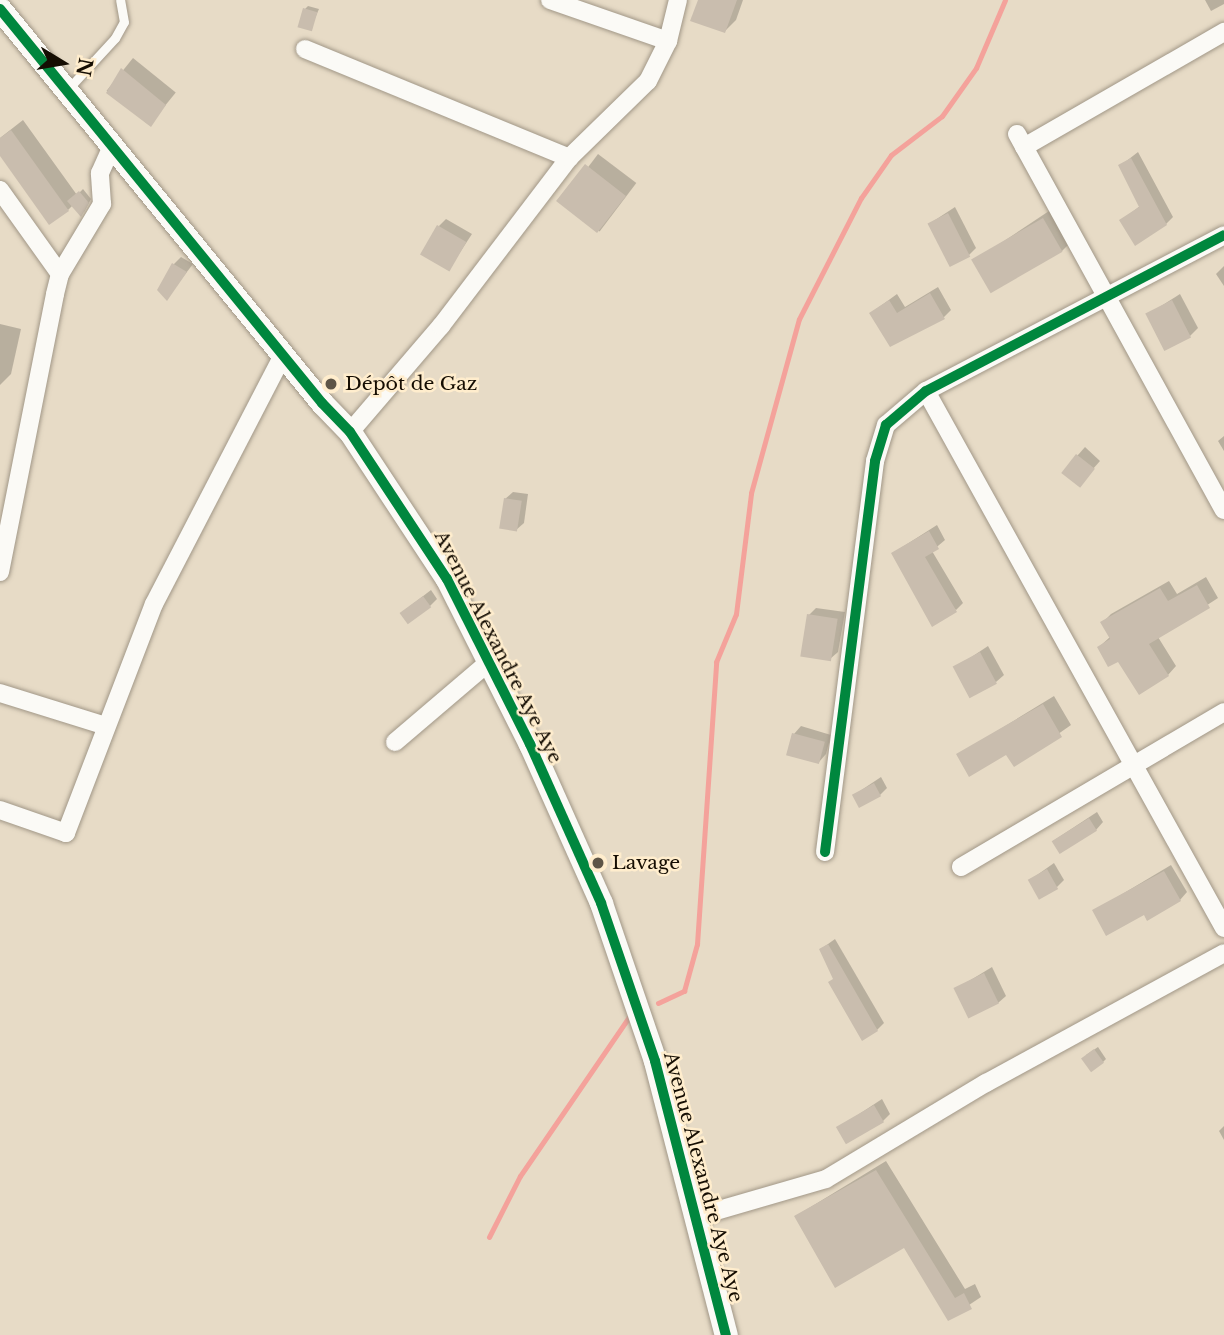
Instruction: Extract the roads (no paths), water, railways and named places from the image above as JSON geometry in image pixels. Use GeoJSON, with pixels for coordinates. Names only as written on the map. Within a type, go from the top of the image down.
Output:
{"type":"FeatureCollection","features":[{"type":"Feature","properties":{"kind":"street"},"geometry":{"type":"LineString","coordinates":[[550,0],[668,41]]}},
{"type":"Feature","properties":{"kind":"street"},"geometry":{"type":"LineString","coordinates":[[350,432],[441,326],[569,158],[648,80],[668,41],[677,0]]}},
{"type":"Feature","properties":{"kind":"street","name":"Avenue Alexandre Aye Aye"},"geometry":{"type":"LineString","coordinates":[[0,9],[111,148],[350,432],[426,541],[489,662],[601,903],[644,1023],[726,1335]]}},
{"type":"Feature","properties":{"kind":"street"},"geometry":{"type":"LineString","coordinates":[[1224,32],[1021,140],[1105,298],[1224,510]]}},
{"type":"Feature","properties":{"kind":"street"},"geometry":{"type":"LineString","coordinates":[[304,48],[569,158]]}},
{"type":"Feature","properties":{"kind":"street"},"geometry":{"type":"LineString","coordinates":[[0,572],[60,274],[103,204],[100,173],[111,148]]}},
{"type":"Feature","properties":{"kind":"street"},"geometry":{"type":"LineString","coordinates":[[0,190],[60,274]]}},
{"type":"Feature","properties":{"kind":"street"},"geometry":{"type":"LineString","coordinates":[[825,852],[875,461],[886,425],[926,391],[1224,235]]}},
{"type":"Feature","properties":{"kind":"street"},"geometry":{"type":"LineString","coordinates":[[0,810],[66,833],[154,604],[283,355]]}},
{"type":"Feature","properties":{"kind":"street"},"geometry":{"type":"LineString","coordinates":[[926,391],[1224,928]]}},
{"type":"Feature","properties":{"kind":"street"},"geometry":{"type":"LineString","coordinates":[[395,742],[489,662]]}},
{"type":"Feature","properties":{"kind":"street"},"geometry":{"type":"LineString","coordinates":[[0,693],[106,726]]}},
{"type":"Feature","properties":{"kind":"street"},"geometry":{"type":"LineString","coordinates":[[961,867],[1132,763],[1224,712]]}},
{"type":"Feature","properties":{"kind":"street"},"geometry":{"type":"LineString","coordinates":[[695,1217],[827,1179],[986,1083],[1224,953]]}},
{"type":"Feature","properties":{"kind":"lane"},"geometry":{"type":"LineString","coordinates":[[66,92],[115,38],[124,22],[120,0]]}},
{"type":"Feature","properties":{"kind":"waterway"},"geometry":{"type":"LineString","coordinates":[[658,1003],[684,991],[697,944],[716,662],[736,614],[751,493],[799,319],[861,198],[891,155],[942,116],[976,68],[1005,0]]}},
{"type":"Feature","properties":{"kind":"waterway"},"geometry":{"type":"LineString","coordinates":[[489,1237],[520,1176],[629,1017]]}},
{"type":"Feature","properties":{"kind":"place","name":"Dépôt de Gaz"},"geometry":{"type":"Point","coordinates":[331,384]}},
{"type":"Feature","properties":{"kind":"place","name":"Lavage"},"geometry":{"type":"Point","coordinates":[598,863]}}]}
